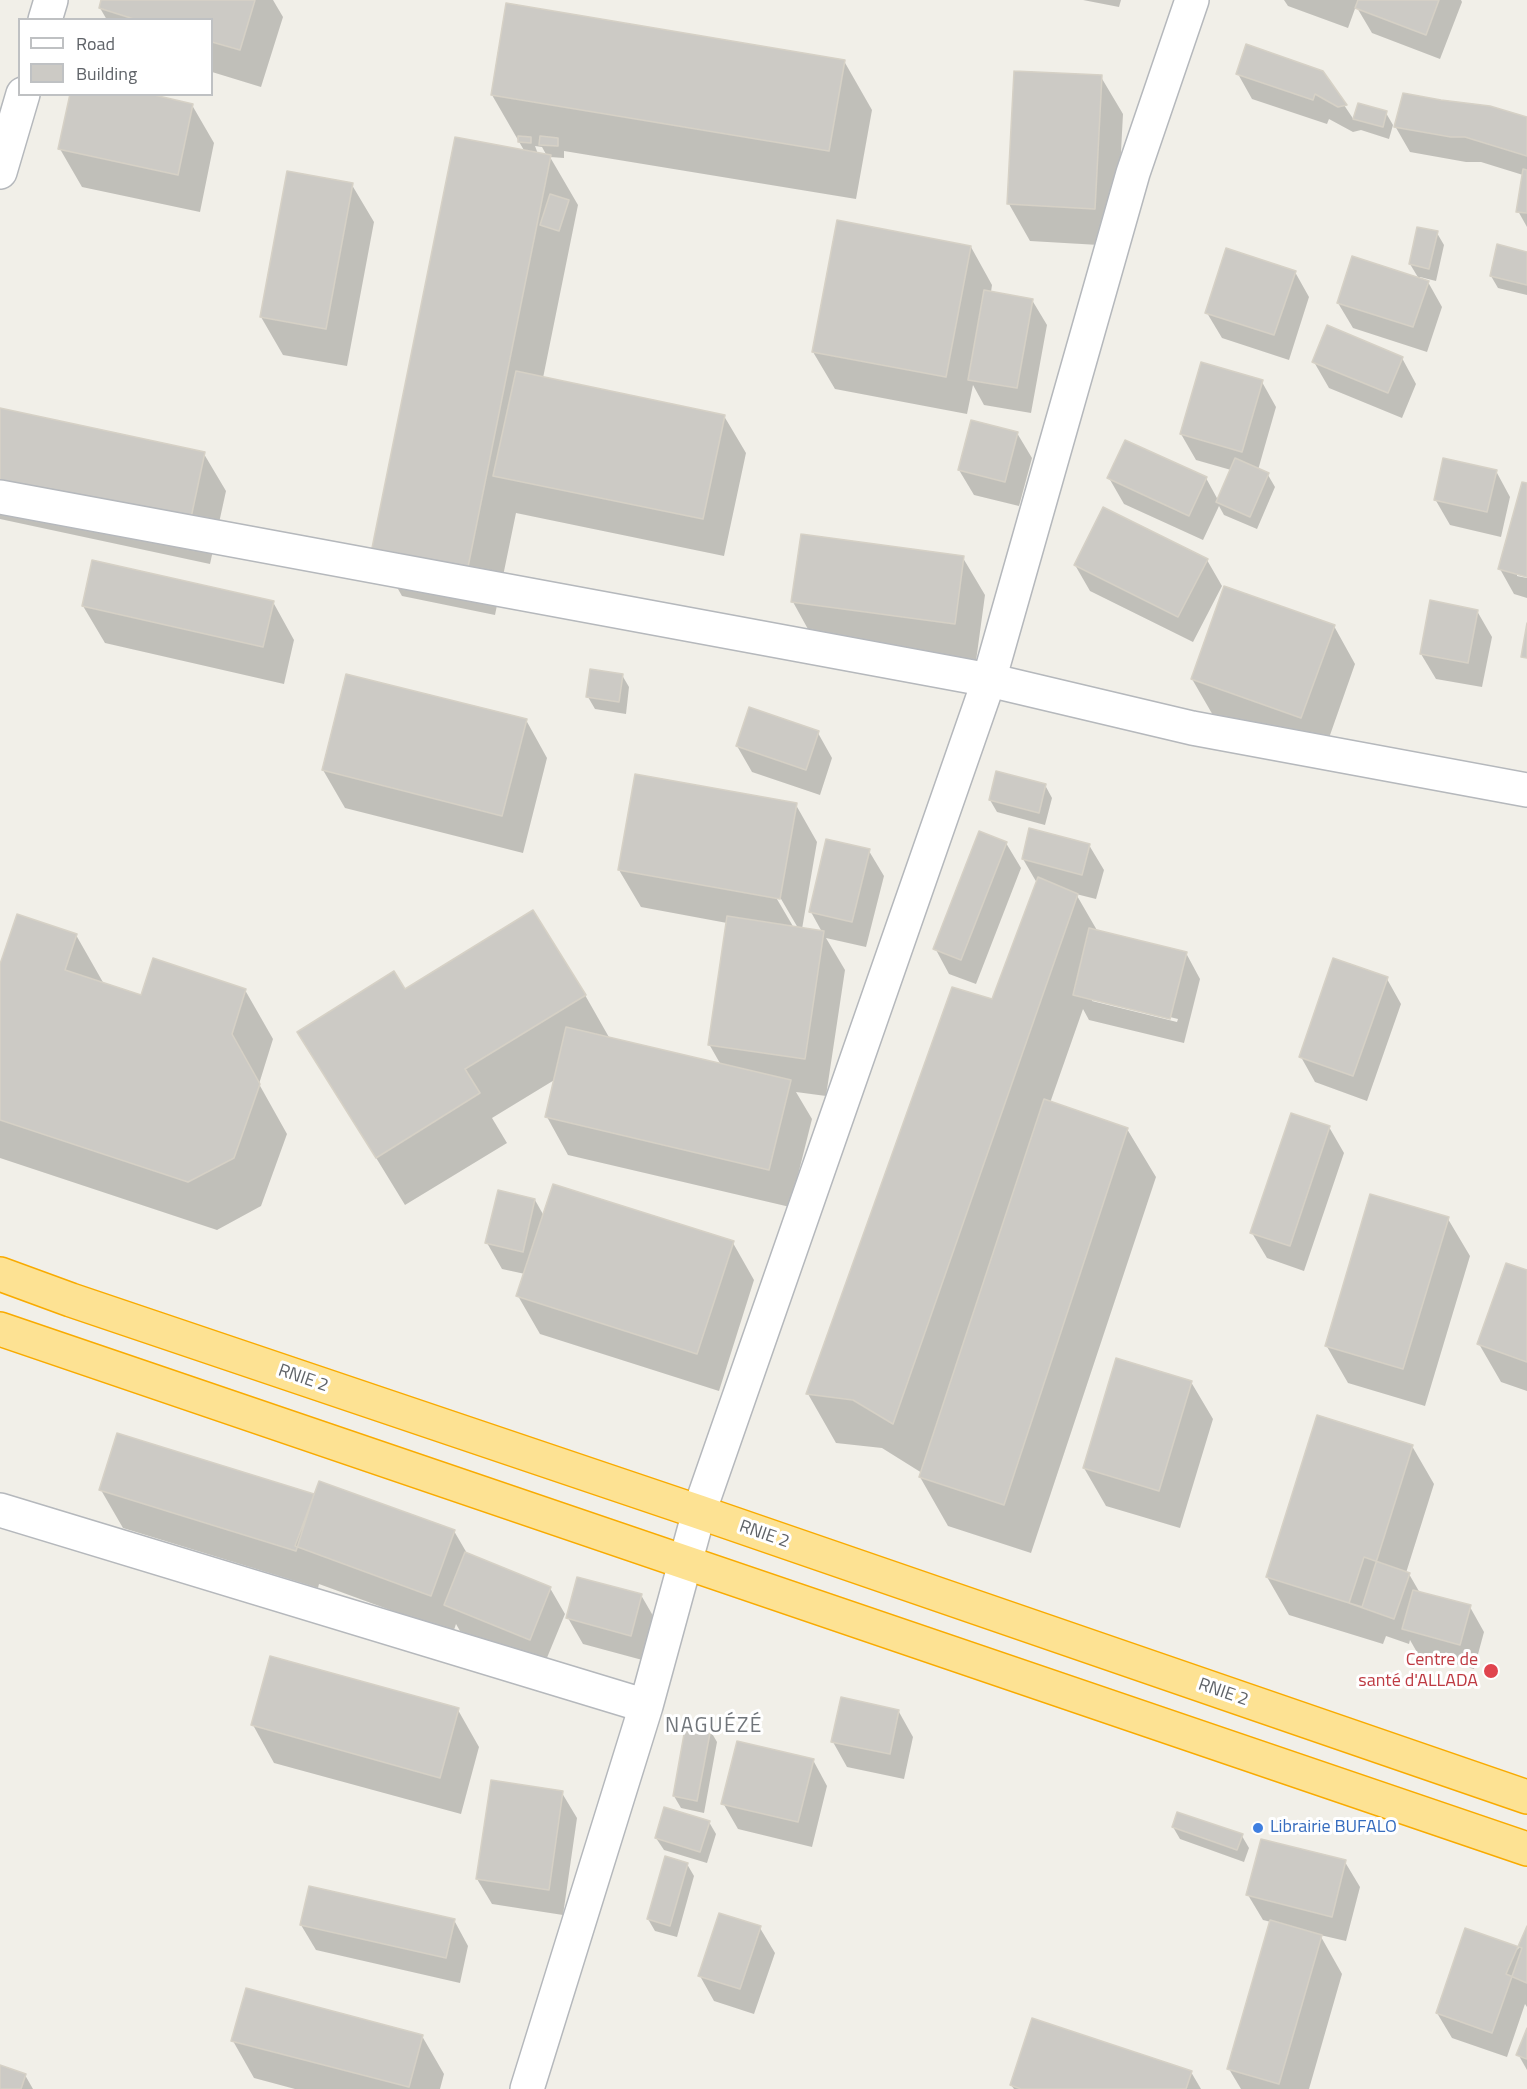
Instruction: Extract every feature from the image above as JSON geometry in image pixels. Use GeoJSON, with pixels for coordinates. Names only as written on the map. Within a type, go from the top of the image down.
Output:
{"type":"FeatureCollection","features":[{"type":"Feature","properties":{"kind":"highway","name":"RNIE 2"},"geometry":{"type":"LineString","coordinates":[[0,1274],[1527,1797]]}},
{"type":"Feature","properties":{"kind":"highway"},"geometry":{"type":"LineString","coordinates":[[60,1350],[71,1300]]}},
{"type":"Feature","properties":{"kind":"highway"},"geometry":{"type":"LineString","coordinates":[[0,1329],[1527,1849]]}},
{"type":"Feature","properties":{"kind":"street"},"geometry":{"type":"LineString","coordinates":[[46,18],[51,0]]}},
{"type":"Feature","properties":{"kind":"street"},"geometry":{"type":"LineString","coordinates":[[527,2089],[646,1706],[699,1512],[989,680],[1133,173],[1192,0]]}},
{"type":"Feature","properties":{"kind":"street"},"geometry":{"type":"LineString","coordinates":[[0,172],[22,96]]}},
{"type":"Feature","properties":{"kind":"street"},"geometry":{"type":"LineString","coordinates":[[0,496],[989,680],[1191,728],[1527,790]]}},
{"type":"Feature","properties":{"kind":"street"},"geometry":{"type":"LineString","coordinates":[[0,1510],[646,1706]]}},
{"type":"Feature","properties":{"kind":"building"},"geometry":{"type":"Polygon","coordinates":[[[101,0],[255,0],[240,50],[213,42],[213,18],[131,18],[99,8],[101,0]]]}},
{"type":"Feature","properties":{"kind":"building"},"geometry":{"type":"Polygon","coordinates":[[[1358,0],[1439,0],[1426,35],[1355,8],[1358,0]]]}},
{"type":"Feature","properties":{"kind":"building"},"geometry":{"type":"Polygon","coordinates":[[[506,3],[845,60],[829,151],[491,95],[506,3]]]}},
{"type":"Feature","properties":{"kind":"building"},"geometry":{"type":"Polygon","coordinates":[[[1246,44],[1323,71],[1347,105],[1338,107],[1315,94],[1313,100],[1236,74],[1246,44]]]}},
{"type":"Feature","properties":{"kind":"building"},"geometry":{"type":"Polygon","coordinates":[[[1014,71],[1102,75],[1095,209],[1007,204],[1014,71]]]}},
{"type":"Feature","properties":{"kind":"building"},"geometry":{"type":"Polygon","coordinates":[[[1403,93],[1490,106],[1527,117],[1527,156],[1465,137],[1451,137],[1394,127],[1403,93]]]}},
{"type":"Feature","properties":{"kind":"building"},"geometry":{"type":"Polygon","coordinates":[[[70,96],[159,96],[193,104],[178,175],[58,149],[70,96]]]}},
{"type":"Feature","properties":{"kind":"building"},"geometry":{"type":"Polygon","coordinates":[[[1358,103],[1387,111],[1383,127],[1353,119],[1358,103]]]}},
{"type":"Feature","properties":{"kind":"building"},"geometry":{"type":"Polygon","coordinates":[[[518,136],[531,137],[531,143],[518,142],[518,136]]]}},
{"type":"Feature","properties":{"kind":"building"},"geometry":{"type":"Polygon","coordinates":[[[540,136],[558,138],[558,146],[539,145],[540,136]]]}},
{"type":"Feature","properties":{"kind":"building"},"geometry":{"type":"Polygon","coordinates":[[[455,137],[551,155],[468,567],[372,548],[455,137]]]}},
{"type":"Feature","properties":{"kind":"building"},"geometry":{"type":"Polygon","coordinates":[[[1523,169],[1527,170],[1527,213],[1516,212],[1523,169]]]}},
{"type":"Feature","properties":{"kind":"building"},"geometry":{"type":"Polygon","coordinates":[[[287,171],[353,183],[326,329],[260,317],[287,171]]]}},
{"type":"Feature","properties":{"kind":"building"},"geometry":{"type":"Polygon","coordinates":[[[550,194],[569,200],[559,231],[540,225],[550,194]]]}},
{"type":"Feature","properties":{"kind":"building"},"geometry":{"type":"Polygon","coordinates":[[[837,220],[971,246],[946,377],[812,352],[837,220]]]}},
{"type":"Feature","properties":{"kind":"building"},"geometry":{"type":"Polygon","coordinates":[[[1417,227],[1438,231],[1429,269],[1409,264],[1417,227]]]}},
{"type":"Feature","properties":{"kind":"building"},"geometry":{"type":"Polygon","coordinates":[[[1497,244],[1527,252],[1527,285],[1490,276],[1497,244]]]}},
{"type":"Feature","properties":{"kind":"building"},"geometry":{"type":"Polygon","coordinates":[[[1226,248],[1296,271],[1274,335],[1205,313],[1226,248]]]}},
{"type":"Feature","properties":{"kind":"building"},"geometry":{"type":"Polygon","coordinates":[[[1352,256],[1429,281],[1413,327],[1337,303],[1352,256]]]}},
{"type":"Feature","properties":{"kind":"building"},"geometry":{"type":"Polygon","coordinates":[[[984,290],[1033,299],[1017,388],[968,380],[984,290]]]}},
{"type":"Feature","properties":{"kind":"building"},"geometry":{"type":"Polygon","coordinates":[[[1327,325],[1403,357],[1388,393],[1312,362],[1327,325]]]}},
{"type":"Feature","properties":{"kind":"building"},"geometry":{"type":"Polygon","coordinates":[[[1201,362],[1263,380],[1242,452],[1180,434],[1201,362]]]}},
{"type":"Feature","properties":{"kind":"building"},"geometry":{"type":"Polygon","coordinates":[[[516,371],[725,415],[703,519],[493,476],[516,371]]]}},
{"type":"Feature","properties":{"kind":"building"},"geometry":{"type":"Polygon","coordinates":[[[0,408],[205,452],[189,527],[0,487],[0,408]]]}},
{"type":"Feature","properties":{"kind":"building"},"geometry":{"type":"Polygon","coordinates":[[[971,420],[1018,432],[1005,482],[958,470],[971,420]]]}},
{"type":"Feature","properties":{"kind":"building"},"geometry":{"type":"Polygon","coordinates":[[[1125,440],[1207,477],[1189,516],[1107,478],[1125,440]]]}},
{"type":"Feature","properties":{"kind":"building"},"geometry":{"type":"Polygon","coordinates":[[[1235,458],[1269,473],[1250,517],[1216,502],[1235,458]]]}},
{"type":"Feature","properties":{"kind":"building"},"geometry":{"type":"Polygon","coordinates":[[[1443,458],[1497,470],[1487,512],[1434,500],[1443,458]]]}},
{"type":"Feature","properties":{"kind":"building"},"geometry":{"type":"Polygon","coordinates":[[[1522,482],[1527,483],[1527,577],[1498,569],[1522,482]]]}},
{"type":"Feature","properties":{"kind":"building"},"geometry":{"type":"Polygon","coordinates":[[[1103,507],[1208,559],[1178,617],[1074,565],[1103,507]]]}},
{"type":"Feature","properties":{"kind":"building"},"geometry":{"type":"Polygon","coordinates":[[[801,534],[964,556],[955,624],[791,602],[801,534]]]}},
{"type":"Feature","properties":{"kind":"building"},"geometry":{"type":"Polygon","coordinates":[[[92,560],[274,601],[263,647],[82,606],[92,560]]]}},
{"type":"Feature","properties":{"kind":"building"},"geometry":{"type":"Polygon","coordinates":[[[1224,586],[1335,625],[1301,718],[1191,679],[1224,586]]]}},
{"type":"Feature","properties":{"kind":"building"},"geometry":{"type":"Polygon","coordinates":[[[1430,600],[1478,610],[1468,663],[1420,654],[1430,600]]]}},
{"type":"Feature","properties":{"kind":"building"},"geometry":{"type":"Polygon","coordinates":[[[1527,623],[1527,658],[1521,657],[1527,623]]]}},
{"type":"Feature","properties":{"kind":"building"},"geometry":{"type":"Polygon","coordinates":[[[590,669],[623,674],[619,702],[586,697],[590,669]]]}},
{"type":"Feature","properties":{"kind":"building"},"geometry":{"type":"Polygon","coordinates":[[[346,674],[527,719],[502,816],[322,770],[346,674]]]}},
{"type":"Feature","properties":{"kind":"building"},"geometry":{"type":"Polygon","coordinates":[[[749,707],[819,731],[806,770],[736,746],[749,707]]]}},
{"type":"Feature","properties":{"kind":"building"},"geometry":{"type":"Polygon","coordinates":[[[996,771],[1046,784],[1039,813],[989,800],[996,771]]]}},
{"type":"Feature","properties":{"kind":"building"},"geometry":{"type":"Polygon","coordinates":[[[635,774],[797,803],[780,899],[618,870],[635,774]]]}},
{"type":"Feature","properties":{"kind":"building"},"geometry":{"type":"Polygon","coordinates":[[[1029,828],[1090,844],[1082,875],[1022,859],[1029,828]]]}},
{"type":"Feature","properties":{"kind":"building"},"geometry":{"type":"Polygon","coordinates":[[[979,831],[1007,842],[961,960],[933,949],[979,831]]]}},
{"type":"Feature","properties":{"kind":"building"},"geometry":{"type":"Polygon","coordinates":[[[826,839],[870,849],[852,922],[809,912],[826,839]]]}},
{"type":"Feature","properties":{"kind":"building"},"geometry":{"type":"Polygon","coordinates":[[[1038,877],[1078,894],[893,1424],[853,1400],[806,1394],[952,987],[992,999],[1038,877]]]}},
{"type":"Feature","properties":{"kind":"building"},"geometry":{"type":"Polygon","coordinates":[[[533,910],[586,995],[465,1069],[480,1093],[376,1158],[297,1032],[394,971],[405,989],[533,910]]]}},
{"type":"Feature","properties":{"kind":"building"},"geometry":{"type":"Polygon","coordinates":[[[17,914],[77,934],[65,970],[141,995],[153,958],[246,989],[232,1034],[260,1084],[234,1158],[188,1182],[0,1120],[0,964],[17,914]]]}},
{"type":"Feature","properties":{"kind":"building"},"geometry":{"type":"Polygon","coordinates":[[[727,916],[824,931],[805,1059],[708,1045],[727,916]]]}},
{"type":"Feature","properties":{"kind":"building"},"geometry":{"type":"Polygon","coordinates":[[[1089,928],[1187,952],[1170,1019],[1073,995],[1089,928]]]}},
{"type":"Feature","properties":{"kind":"building"},"geometry":{"type":"Polygon","coordinates":[[[1333,958],[1388,977],[1353,1076],[1299,1057],[1333,958]]]}},
{"type":"Feature","properties":{"kind":"building"},"geometry":{"type":"Polygon","coordinates":[[[566,1027],[791,1080],[769,1170],[545,1117],[566,1027]]]}},
{"type":"Feature","properties":{"kind":"building"},"geometry":{"type":"Polygon","coordinates":[[[1044,1099],[1128,1128],[1004,1505],[919,1477],[1044,1099]]]}},
{"type":"Feature","properties":{"kind":"building"},"geometry":{"type":"Polygon","coordinates":[[[1291,1113],[1330,1126],[1290,1246],[1250,1233],[1291,1113]]]}},
{"type":"Feature","properties":{"kind":"building"},"geometry":{"type":"Polygon","coordinates":[[[553,1184],[734,1241],[697,1354],[516,1296],[553,1184]]]}},
{"type":"Feature","properties":{"kind":"building"},"geometry":{"type":"Polygon","coordinates":[[[498,1190],[535,1199],[523,1252],[485,1243],[498,1190]]]}},
{"type":"Feature","properties":{"kind":"building"},"geometry":{"type":"Polygon","coordinates":[[[1370,1194],[1449,1217],[1403,1369],[1325,1346],[1370,1194]]]}},
{"type":"Feature","properties":{"kind":"building"},"geometry":{"type":"Polygon","coordinates":[[[1506,1263],[1527,1270],[1527,1362],[1477,1344],[1506,1263]]]}},
{"type":"Feature","properties":{"kind":"building"},"geometry":{"type":"Polygon","coordinates":[[[1116,1358],[1192,1381],[1159,1491],[1083,1468],[1116,1358]]]}},
{"type":"Feature","properties":{"kind":"building"},"geometry":{"type":"Polygon","coordinates":[[[1317,1415],[1413,1445],[1362,1607],[1266,1577],[1317,1415]]]}},
{"type":"Feature","properties":{"kind":"building"},"geometry":{"type":"Polygon","coordinates":[[[117,1433],[314,1494],[296,1551],[99,1490],[117,1433]]]}},
{"type":"Feature","properties":{"kind":"building"},"geometry":{"type":"Polygon","coordinates":[[[319,1481],[455,1530],[431,1596],[295,1546],[319,1481]]]}},
{"type":"Feature","properties":{"kind":"building"},"geometry":{"type":"Polygon","coordinates":[[[465,1552],[551,1587],[530,1640],[444,1605],[465,1552]]]}},
{"type":"Feature","properties":{"kind":"building"},"geometry":{"type":"Polygon","coordinates":[[[1364,1557],[1410,1573],[1394,1619],[1349,1603],[1364,1557]]]}},
{"type":"Feature","properties":{"kind":"building"},"geometry":{"type":"Polygon","coordinates":[[[577,1577],[642,1594],[631,1636],[566,1618],[577,1577]]]}},
{"type":"Feature","properties":{"kind":"building"},"geometry":{"type":"Polygon","coordinates":[[[1413,1590],[1471,1605],[1460,1645],[1402,1629],[1413,1590]]]}},
{"type":"Feature","properties":{"kind":"building"},"geometry":{"type":"Polygon","coordinates":[[[270,1656],[459,1708],[440,1778],[251,1725],[270,1656]]]}},
{"type":"Feature","properties":{"kind":"building"},"geometry":{"type":"Polygon","coordinates":[[[841,1697],[899,1710],[890,1754],[831,1742],[841,1697]]]}},
{"type":"Feature","properties":{"kind":"building"},"geometry":{"type":"Polygon","coordinates":[[[686,1723],[711,1728],[697,1801],[673,1796],[686,1723]]]}},
{"type":"Feature","properties":{"kind":"building"},"geometry":{"type":"Polygon","coordinates":[[[737,1741],[814,1759],[798,1822],[721,1804],[737,1741]]]}},
{"type":"Feature","properties":{"kind":"building"},"geometry":{"type":"Polygon","coordinates":[[[491,1780],[563,1791],[549,1890],[476,1879],[491,1780]]]}},
{"type":"Feature","properties":{"kind":"building"},"geometry":{"type":"Polygon","coordinates":[[[664,1807],[710,1821],[700,1852],[655,1838],[664,1807]]]}},
{"type":"Feature","properties":{"kind":"building"},"geometry":{"type":"Polygon","coordinates":[[[1177,1812],[1243,1834],[1237,1850],[1172,1827],[1177,1812]]]}},
{"type":"Feature","properties":{"kind":"building"},"geometry":{"type":"Polygon","coordinates":[[[1261,1839],[1346,1860],[1332,1917],[1246,1895],[1261,1839]]]}},
{"type":"Feature","properties":{"kind":"building"},"geometry":{"type":"Polygon","coordinates":[[[665,1856],[688,1863],[670,1926],[647,1919],[665,1856]]]}},
{"type":"Feature","properties":{"kind":"building"},"geometry":{"type":"Polygon","coordinates":[[[309,1886],[455,1919],[446,1958],[300,1925],[309,1886]]]}},
{"type":"Feature","properties":{"kind":"building"},"geometry":{"type":"Polygon","coordinates":[[[719,1913],[761,1926],[740,1989],[698,1976],[719,1913]]]}},
{"type":"Feature","properties":{"kind":"building"},"geometry":{"type":"Polygon","coordinates":[[[1270,1920],[1322,1935],[1279,2084],[1227,2069],[1270,1920]]]}},
{"type":"Feature","properties":{"kind":"building"},"geometry":{"type":"Polygon","coordinates":[[[1527,1926],[1527,1983],[1506,1974],[1527,1926]]]}},
{"type":"Feature","properties":{"kind":"building"},"geometry":{"type":"Polygon","coordinates":[[[1465,1928],[1522,1948],[1492,2033],[1436,2013],[1465,1928]]]}},
{"type":"Feature","properties":{"kind":"building"},"geometry":{"type":"Polygon","coordinates":[[[246,1988],[423,2035],[409,2087],[231,2041],[246,1988]]]}},
{"type":"Feature","properties":{"kind":"building"},"geometry":{"type":"Polygon","coordinates":[[[1032,2018],[1192,2071],[1186,2089],[1021,2089],[1010,2085],[1032,2018]]]}},
{"type":"Feature","properties":{"kind":"building"},"geometry":{"type":"Polygon","coordinates":[[[1527,2028],[1527,2059],[1516,2055],[1527,2028]]]}},
{"type":"Feature","properties":{"kind":"building"},"geometry":{"type":"Polygon","coordinates":[[[0,2065],[26,2074],[21,2089],[0,2089],[0,2065]]]}},
{"type":"Feature","properties":{"kind":"place","name":"Centre de santé d'ALLADA"},"geometry":{"type":"Point","coordinates":[1491,1671]}},
{"type":"Feature","properties":{"kind":"place","name":"Librairie BUFALO"},"geometry":{"type":"Point","coordinates":[1258,1828]}},
{"type":"Feature","properties":{"kind":"district","name":"NAGUÉZÉ"},"geometry":{"type":"Point","coordinates":[714,1727]}}]}
